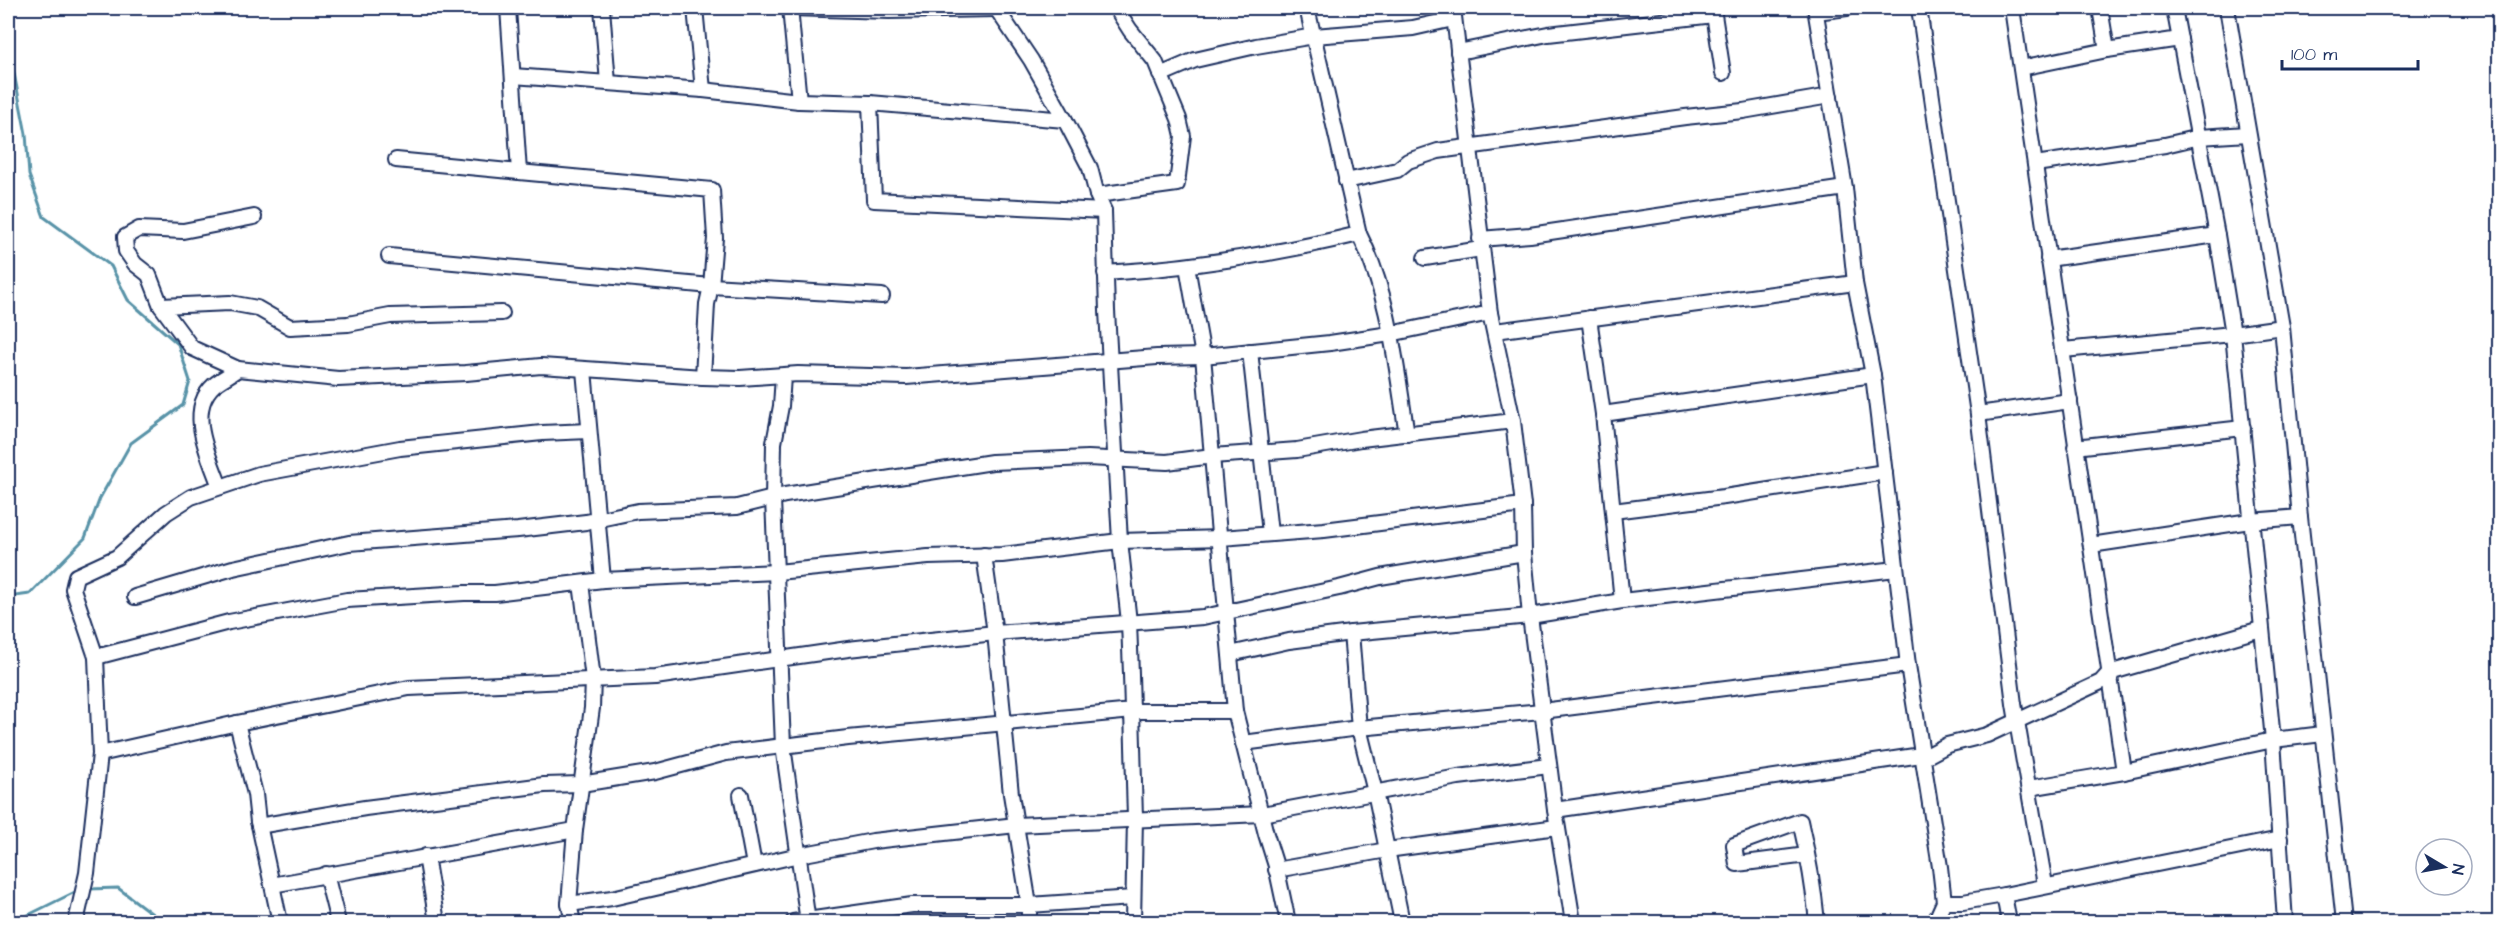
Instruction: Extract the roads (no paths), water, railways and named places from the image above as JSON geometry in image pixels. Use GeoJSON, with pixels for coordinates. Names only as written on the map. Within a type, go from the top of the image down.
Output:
{"type":"FeatureCollection","features":[{"type":"Feature","properties":{"kind":"street"},"geometry":{"type":"LineString","coordinates":[[507,8],[519,172]]}},
{"type":"Feature","properties":{"kind":"street"},"geometry":{"type":"LineString","coordinates":[[602,8],[608,83]]}},
{"type":"Feature","properties":{"kind":"street"},"geometry":{"type":"LineString","coordinates":[[695,8],[703,90]]}},
{"type":"Feature","properties":{"kind":"street"},"geometry":{"type":"LineString","coordinates":[[799,101],[790,8],[889,11],[996,8],[1031,60],[1090,168],[1104,211],[1120,541],[1129,622],[1135,818],[1133,922]]}},
{"type":"Feature","properties":{"kind":"street"},"geometry":{"type":"LineString","coordinates":[[1097,195],[1177,184],[1183,136],[1179,119],[1155,62],[1116,8]]}},
{"type":"Feature","properties":{"kind":"street"},"geometry":{"type":"LineString","coordinates":[[1307,8],[1359,234],[1372,259],[1390,334],[1407,434]]}},
{"type":"Feature","properties":{"kind":"street"},"geometry":{"type":"LineString","coordinates":[[1847,8],[1815,10],[1845,188],[1855,283],[1873,375],[1908,665],[1944,902],[1935,922]]}},
{"type":"Feature","properties":{"kind":"street"},"geometry":{"type":"LineString","coordinates":[[1919,8],[1978,414],[2017,721],[2045,885]]}},
{"type":"Feature","properties":{"kind":"street"},"geometry":{"type":"LineString","coordinates":[[2012,8],[2124,772]]}},
{"type":"Feature","properties":{"kind":"street"},"geometry":{"type":"LineString","coordinates":[[2100,8],[2107,50]]}},
{"type":"Feature","properties":{"kind":"street"},"geometry":{"type":"LineString","coordinates":[[2175,8],[2233,334],[2273,740],[2285,922]]}},
{"type":"Feature","properties":{"kind":"street"},"geometry":{"type":"LineString","coordinates":[[2228,8],[2282,327],[2342,922]]}},
{"type":"Feature","properties":{"kind":"street"},"geometry":{"type":"LineString","coordinates":[[1458,52],[1548,34],[1713,11],[1723,73]]}},
{"type":"Feature","properties":{"kind":"street"},"geometry":{"type":"LineString","coordinates":[[1160,75],[1195,60],[1314,36],[1413,28],[1453,13],[1490,313],[1513,421],[1523,505],[1524,553],[1530,616],[1554,810],[1573,922]]}},
{"type":"Feature","properties":{"kind":"street"},"geometry":{"type":"LineString","coordinates":[[2021,68],[2107,50],[2180,39]]}},
{"type":"Feature","properties":{"kind":"street"},"geometry":{"type":"LineString","coordinates":[[513,76],[703,90],[799,101],[870,103],[1065,120]]}},
{"type":"Feature","properties":{"kind":"street"},"geometry":{"type":"LineString","coordinates":[[1347,181],[1397,170],[1408,161],[1438,151],[1743,111],[1830,96]]}},
{"type":"Feature","properties":{"kind":"street"},"geometry":{"type":"LineString","coordinates":[[870,103],[874,200],[1104,211]]}},
{"type":"Feature","properties":{"kind":"street"},"geometry":{"type":"LineString","coordinates":[[2035,164],[2165,145],[2199,137],[2248,134]]}},
{"type":"Feature","properties":{"kind":"street"},"geometry":{"type":"LineString","coordinates":[[396,160],[712,189],[715,238],[711,286],[706,304],[703,377]]}},
{"type":"Feature","properties":{"kind":"street"},"geometry":{"type":"LineString","coordinates":[[1425,258],[1480,244],[1530,235],[1845,188]]}},
{"type":"Feature","properties":{"kind":"street"},"geometry":{"type":"LineString","coordinates":[[254,217],[183,231],[139,229],[128,233],[125,237],[126,251],[135,264],[149,275],[162,306],[192,348],[238,369],[338,379],[466,373],[541,366],[703,377],[906,377],[1250,351],[1390,334],[1490,313]]}},
{"type":"Feature","properties":{"kind":"street"},"geometry":{"type":"LineString","coordinates":[[1106,273],[1187,266],[1228,258],[1291,251],[1359,234]]}},
{"type":"Feature","properties":{"kind":"street"},"geometry":{"type":"LineString","coordinates":[[2048,259],[2217,235]]}},
{"type":"Feature","properties":{"kind":"street"},"geometry":{"type":"LineString","coordinates":[[389,256],[711,286],[882,296]]}},
{"type":"Feature","properties":{"kind":"street"},"geometry":{"type":"LineString","coordinates":[[1187,266],[1203,356],[1235,711],[1288,922]]}},
{"type":"Feature","properties":{"kind":"street"},"geometry":{"type":"LineString","coordinates":[[1495,331],[1855,283]]}},
{"type":"Feature","properties":{"kind":"street"},"geometry":{"type":"LineString","coordinates":[[162,306],[230,303],[256,308],[290,327],[348,324],[390,316],[502,314]]}},
{"type":"Feature","properties":{"kind":"street"},"geometry":{"type":"LineString","coordinates":[[1589,318],[1603,414],[1607,477],[1613,511],[1622,601]]}},
{"type":"Feature","properties":{"kind":"street"},"geometry":{"type":"LineString","coordinates":[[2063,350],[2233,334],[2282,327]]}},
{"type":"Feature","properties":{"kind":"street"},"geometry":{"type":"LineString","coordinates":[[1250,351],[1270,533]]}},
{"type":"Feature","properties":{"kind":"street"},"geometry":{"type":"LineString","coordinates":[[220,487],[201,434],[201,407],[212,387],[238,369]]}},
{"type":"Feature","properties":{"kind":"street"},"geometry":{"type":"LineString","coordinates":[[584,370],[603,580]]}},
{"type":"Feature","properties":{"kind":"street"},"geometry":{"type":"LineString","coordinates":[[1603,414],[1873,375]]}},
{"type":"Feature","properties":{"kind":"street"},"geometry":{"type":"LineString","coordinates":[[783,376],[781,406],[774,443],[773,499],[783,746],[799,855],[803,922],[912,905],[997,903],[1029,905],[1133,898]]}},
{"type":"Feature","properties":{"kind":"street"},"geometry":{"type":"LineString","coordinates":[[1978,414],[2070,401]]}},
{"type":"Feature","properties":{"kind":"street"},"geometry":{"type":"LineString","coordinates":[[135,597],[233,568],[349,543],[518,530],[599,520],[638,511],[737,507],[992,462],[1088,458],[1167,462],[1212,456],[1297,450],[1361,439],[1513,421]]}},
{"type":"Feature","properties":{"kind":"street"},"geometry":{"type":"LineString","coordinates":[[2075,447],[2243,428]]}},
{"type":"Feature","properties":{"kind":"street"},"geometry":{"type":"LineString","coordinates":[[76,922],[87,873],[100,754],[96,657],[73,589],[76,576],[117,556],[166,513],[191,497],[259,474],[400,447],[542,433],[590,431]]}},
{"type":"Feature","properties":{"kind":"street"},"geometry":{"type":"LineString","coordinates":[[1613,511],[1724,497],[1886,472]]}},
{"type":"Feature","properties":{"kind":"street"},"geometry":{"type":"LineString","coordinates":[[96,657],[229,622],[348,600],[495,593],[603,580],[777,572],[1120,541],[1221,538],[1324,530],[1523,505]]}},
{"type":"Feature","properties":{"kind":"street"},"geometry":{"type":"LineString","coordinates":[[2091,545],[2300,517]]}},
{"type":"Feature","properties":{"kind":"street"},"geometry":{"type":"LineString","coordinates":[[100,754],[409,688],[655,677],[780,658],[995,633],[1203,617],[1380,577],[1524,553]]}},
{"type":"Feature","properties":{"kind":"street"},"geometry":{"type":"LineString","coordinates":[[984,555],[1016,825],[1029,905],[1029,922]]}},
{"type":"Feature","properties":{"kind":"street"},"geometry":{"type":"LineString","coordinates":[[1230,654],[1289,641],[1351,633],[1530,616],[1622,601],[1896,569]]}},
{"type":"Feature","properties":{"kind":"street"},"geometry":{"type":"LineString","coordinates":[[573,922],[569,904],[575,830],[592,708],[593,679],[581,583]]}},
{"type":"Feature","properties":{"kind":"street"},"geometry":{"type":"LineString","coordinates":[[1554,810],[1922,757],[1947,745],[1972,741],[2017,721],[2101,682],[2109,673],[2261,629]]}},
{"type":"Feature","properties":{"kind":"street"},"geometry":{"type":"LineString","coordinates":[[1351,633],[1359,728],[1402,922]]}},
{"type":"Feature","properties":{"kind":"street"},"geometry":{"type":"LineString","coordinates":[[1243,743],[1359,728],[1542,711],[1908,665]]}},
{"type":"Feature","properties":{"kind":"street"},"geometry":{"type":"LineString","coordinates":[[259,825],[365,808],[544,785],[581,784],[655,772],[726,753],[783,746],[1003,722],[1133,711],[1235,711]]}},
{"type":"Feature","properties":{"kind":"street"},"geometry":{"type":"LineString","coordinates":[[237,723],[255,794],[259,825],[280,922]]}},
{"type":"Feature","properties":{"kind":"street"},"geometry":{"type":"LineString","coordinates":[[2029,788],[2124,772],[2273,740],[2323,734]]}},
{"type":"Feature","properties":{"kind":"street"},"geometry":{"type":"LineString","coordinates":[[569,904],[660,888],[799,855],[873,841],[1016,825],[1262,814],[1458,777],[1549,766]]}},
{"type":"Feature","properties":{"kind":"street"},"geometry":{"type":"LineString","coordinates":[[741,795],[754,865]]}},
{"type":"Feature","properties":{"kind":"street"},"geometry":{"type":"LineString","coordinates":[[1807,855],[1737,864],[1734,845],[1800,821],[1807,855],[1817,922]]}},
{"type":"Feature","properties":{"kind":"street"},"geometry":{"type":"LineString","coordinates":[[1276,870],[1387,850],[1557,827]]}},
{"type":"Feature","properties":{"kind":"street"},"geometry":{"type":"LineString","coordinates":[[272,885],[575,830]]}},
{"type":"Feature","properties":{"kind":"street"},"geometry":{"type":"LineString","coordinates":[[1944,902],[1963,902],[2004,895],[2280,839]]}},
{"type":"Feature","properties":{"kind":"street"},"geometry":{"type":"LineString","coordinates":[[426,856],[437,922]]}},
{"type":"Feature","properties":{"kind":"street"},"geometry":{"type":"LineString","coordinates":[[326,874],[338,922]]}},
{"type":"Feature","properties":{"kind":"street"},"geometry":{"type":"LineString","coordinates":[[2004,895],[2009,922]]}},
{"type":"Feature","properties":{"kind":"waterway"},"geometry":{"type":"LineString","coordinates":[[8,43],[26,134],[29,175],[44,217],[111,266],[128,300],[178,344],[190,381],[183,405],[131,443],[100,498],[85,538],[30,594],[8,597]]}},
{"type":"Feature","properties":{"kind":"waterway"},"geometry":{"type":"LineString","coordinates":[[89,889],[118,888],[163,922]]}},
{"type":"Feature","properties":{"kind":"waterway"},"geometry":{"type":"LineString","coordinates":[[14,922],[79,890]]}}]}
